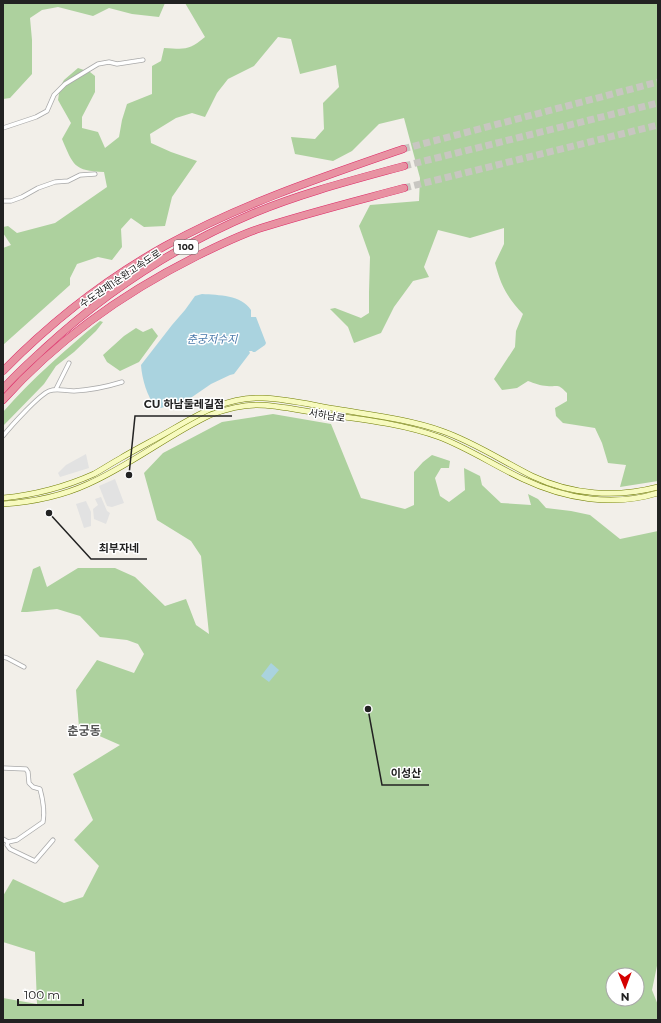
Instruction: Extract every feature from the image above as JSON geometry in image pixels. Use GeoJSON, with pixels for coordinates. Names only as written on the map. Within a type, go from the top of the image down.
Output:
{"type":"FeatureCollection","features":[{"type":"Feature","properties":{"kind":"highway","name":"수도권제1순환고속도로"},"geometry":{"type":"LineString","coordinates":[[3,371],[49,328],[90,294],[165,246],[210,223],[257,202],[325,176],[403,149]]}},
{"type":"Feature","properties":{"kind":"highway","name":"수도권제1순환고속도로"},"geometry":{"type":"LineString","coordinates":[[3,389],[60,334],[103,299],[147,269],[180,250],[217,230],[268,208],[328,186],[404,166]]}},
{"type":"Feature","properties":{"kind":"highway","name":"수도권제1순환고속도로"},"geometry":{"type":"LineString","coordinates":[[3,400],[42,361],[75,333],[116,303],[169,270],[260,228],[404,188]]}},
{"type":"Feature","properties":{"kind":"street"},"geometry":{"type":"LineString","coordinates":[[3,128],[36,117],[47,111],[54,95],[65,84],[98,64],[109,62],[118,64],[144,60]]}},
{"type":"Feature","properties":{"kind":"street"},"geometry":{"type":"LineString","coordinates":[[3,202],[22,197],[38,188],[55,182],[68,181],[80,175],[95,174]]}},
{"type":"Feature","properties":{"kind":"street"},"geometry":{"type":"LineString","coordinates":[[56,389],[69,363]]}},
{"type":"Feature","properties":{"kind":"street"},"geometry":{"type":"LineString","coordinates":[[3,436],[38,399],[48,391],[56,389],[72,391],[97,389],[122,382]]}},
{"type":"Feature","properties":{"kind":"street","name":"서하남로"},"geometry":{"type":"LineString","coordinates":[[3,498],[46,491],[80,479],[105,468],[197,414],[226,402],[255,398],[282,400],[429,426],[472,444],[534,477],[576,490],[622,494],[658,487]]}},
{"type":"Feature","properties":{"kind":"street","name":"서하남로"},"geometry":{"type":"LineString","coordinates":[[3,504],[34,500],[76,489],[108,474],[206,417],[228,409],[259,405],[401,426],[429,434],[458,446],[540,487],[577,498],[592,500],[627,500],[642,498],[658,493]]}},
{"type":"Feature","properties":{"kind":"street"},"geometry":{"type":"LineString","coordinates":[[3,657],[24,667]]}},
{"type":"Feature","properties":{"kind":"street"},"geometry":{"type":"LineString","coordinates":[[3,768],[26,769],[28,772],[29,783],[33,787],[40,789],[44,811],[43,822],[17,840],[8,842],[3,839]]}},
{"type":"Feature","properties":{"kind":"street"},"geometry":{"type":"LineString","coordinates":[[8,842],[7,845],[10,849],[35,861],[53,840]]}},
{"type":"Feature","properties":{"kind":"green space"},"geometry":{"type":"Polygon","coordinates":[[[3,3],[165,3],[159,17],[132,14],[109,8],[93,16],[58,7],[42,10],[30,18],[32,40],[32,74],[10,98],[3,99],[3,3]]]}},
{"type":"Feature","properties":{"kind":"green space"},"geometry":{"type":"Polygon","coordinates":[[[185,3],[658,3],[658,481],[620,487],[626,465],[608,463],[602,443],[595,428],[563,423],[556,416],[555,408],[567,401],[567,393],[558,386],[542,386],[528,381],[517,388],[502,390],[494,379],[515,347],[516,331],[523,314],[505,291],[495,263],[504,244],[504,228],[470,238],[438,230],[424,267],[429,277],[413,281],[394,307],[381,333],[354,343],[348,327],[330,309],[335,308],[361,318],[369,313],[370,257],[359,226],[370,205],[419,201],[420,178],[404,118],[379,124],[352,151],[333,161],[295,154],[291,137],[315,139],[324,129],[323,103],[339,87],[336,65],[300,74],[291,39],[278,37],[254,66],[228,79],[217,93],[205,117],[192,113],[176,118],[150,134],[151,143],[197,161],[172,197],[165,226],[144,227],[131,218],[121,229],[122,247],[112,260],[98,257],[77,264],[70,278],[70,285],[3,345],[3,248],[11,245],[3,233],[3,227],[8,226],[17,233],[55,223],[107,187],[104,172],[80,168],[72,161],[69,155],[62,139],[71,123],[58,100],[60,87],[64,80],[78,68],[90,72],[95,76],[95,92],[82,117],[82,128],[98,132],[105,148],[119,137],[127,104],[152,94],[152,66],[161,61],[164,48],[177,49],[190,47],[205,37],[185,3]]]}},
{"type":"Feature","properties":{"kind":"green space"},"geometry":{"type":"Polygon","coordinates":[[[100,321],[103,322],[96,331],[74,352],[56,366],[44,384],[3,426],[3,412],[14,400],[75,342],[100,321]]]}},
{"type":"Feature","properties":{"kind":"green space"},"geometry":{"type":"Polygon","coordinates":[[[136,328],[143,332],[152,328],[158,336],[139,362],[120,371],[107,362],[103,355],[124,336],[136,328]]]}},
{"type":"Feature","properties":{"kind":"green space"},"geometry":{"type":"Polygon","coordinates":[[[273,414],[331,424],[361,498],[405,509],[414,505],[414,472],[432,455],[450,461],[449,468],[441,468],[435,478],[440,496],[449,502],[465,490],[464,468],[480,476],[482,485],[501,503],[531,505],[528,494],[538,499],[546,508],[590,515],[620,539],[658,531],[658,961],[652,990],[658,1005],[658,1020],[3,1020],[3,998],[37,1004],[35,952],[3,942],[3,896],[13,879],[64,903],[83,897],[99,866],[74,840],[93,820],[73,774],[120,745],[79,727],[76,690],[97,660],[134,673],[144,654],[138,644],[127,640],[100,637],[80,616],[57,609],[21,612],[33,569],[40,566],[47,587],[78,568],[115,568],[135,577],[165,606],[186,599],[196,625],[209,634],[201,556],[191,541],[157,520],[144,473],[163,453],[222,422],[273,414]]]}},
{"type":"Feature","properties":{"kind":"shaded area"},"geometry":{"type":"Polygon","coordinates":[[[86,454],[89,468],[60,477],[58,473],[66,465],[86,454]]]}},
{"type":"Feature","properties":{"kind":"shaded area"},"geometry":{"type":"Polygon","coordinates":[[[115,479],[124,503],[112,507],[107,506],[99,486],[115,479]]]}},
{"type":"Feature","properties":{"kind":"shaded area"},"geometry":{"type":"Polygon","coordinates":[[[101,497],[107,511],[110,513],[106,524],[94,519],[93,509],[98,505],[95,499],[101,497]]]}},
{"type":"Feature","properties":{"kind":"shaded area"},"geometry":{"type":"Polygon","coordinates":[[[86,501],[91,512],[91,526],[84,528],[76,504],[86,501]]]}},
{"type":"Feature","properties":{"kind":"water","name":"춘궁저수지"},"geometry":{"type":"Polygon","coordinates":[[[202,294],[229,297],[242,301],[251,310],[251,317],[256,317],[266,343],[255,352],[249,351],[250,353],[234,374],[211,384],[179,406],[175,403],[161,408],[156,407],[146,388],[142,376],[141,365],[195,296],[202,294]]]}},
{"type":"Feature","properties":{"kind":"water"},"geometry":{"type":"Polygon","coordinates":[[[271,663],[279,670],[269,682],[261,676],[271,663]]]}},
{"type":"Feature","properties":{"kind":"tunnel"},"geometry":{"type":"LineString","coordinates":[[403,149],[658,82]]}},
{"type":"Feature","properties":{"kind":"tunnel"},"geometry":{"type":"LineString","coordinates":[[404,166],[658,103]]}},
{"type":"Feature","properties":{"kind":"tunnel"},"geometry":{"type":"LineString","coordinates":[[404,188],[658,125]]}},
{"type":"Feature","properties":{"kind":"place","name":"CU 하남둘레길점"},"geometry":{"type":"Point","coordinates":[129,475]}},
{"type":"Feature","properties":{"kind":"place","name":"최부자네"},"geometry":{"type":"Point","coordinates":[49,513]}},
{"type":"Feature","properties":{"kind":"place","name":"이성산"},"geometry":{"type":"Point","coordinates":[368,709]}},
{"type":"Feature","properties":{"kind":"district","name":"춘궁동"},"geometry":{"type":"Point","coordinates":[84,731]}}]}
